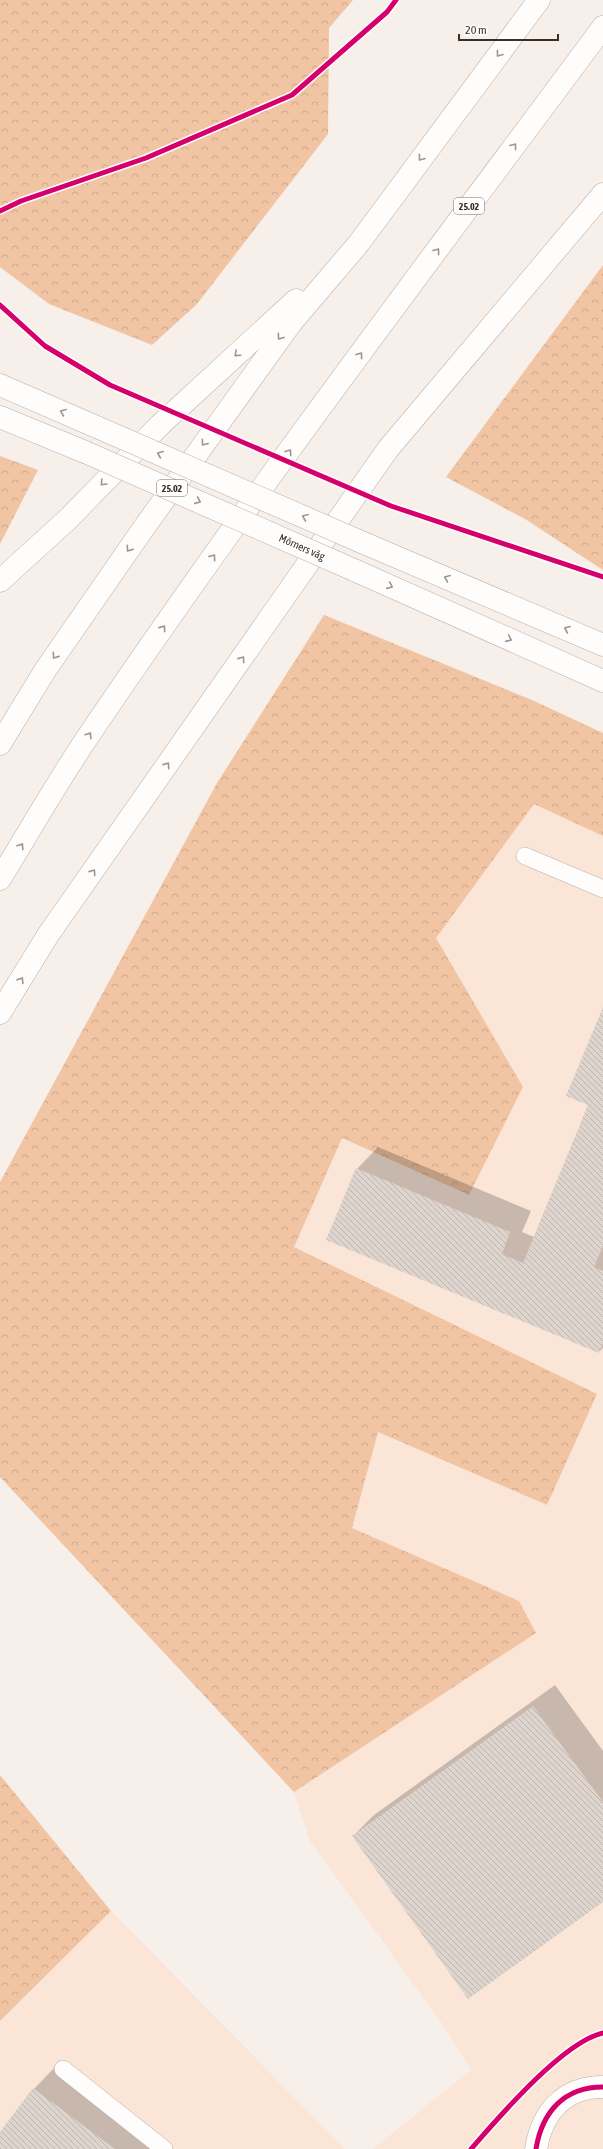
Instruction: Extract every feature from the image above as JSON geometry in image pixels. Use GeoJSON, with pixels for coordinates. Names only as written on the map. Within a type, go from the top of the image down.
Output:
{"type":"FeatureCollection","features":[{"type":"Feature","properties":{"kind":"main road","name":"25.02"},"geometry":{"type":"LineString","coordinates":[[0,744],[46,669],[143,529],[291,323],[359,243],[539,0]]}},
{"type":"Feature","properties":{"kind":"main road","name":"25.02"},"geometry":{"type":"LineString","coordinates":[[0,879],[90,734],[190,589],[399,302],[603,27]]}},
{"type":"Feature","properties":{"kind":"main road"},"geometry":{"type":"LineString","coordinates":[[0,1013],[48,935],[388,449],[603,194]]}},
{"type":"Feature","properties":{"kind":"main road"},"geometry":{"type":"LineString","coordinates":[[0,581],[68,519],[160,424],[359,243]]}},
{"type":"Feature","properties":{"kind":"main road"},"geometry":{"type":"LineString","coordinates":[[0,385],[603,645]]}},
{"type":"Feature","properties":{"kind":"main road","name":"Mörners väg"},"geometry":{"type":"LineString","coordinates":[[0,417],[85,452],[603,681]]}},
{"type":"Feature","properties":{"kind":"main road"},"geometry":{"type":"LineString","coordinates":[[536,2149],[539,2131],[550,2110],[568,2095],[590,2087],[603,2087]]}},
{"type":"Feature","properties":{"kind":"lane"},"geometry":{"type":"LineString","coordinates":[[525,856],[603,889]]}},
{"type":"Feature","properties":{"kind":"lane"},"geometry":{"type":"LineString","coordinates":[[63,2069],[164,2149]]}},
{"type":"Feature","properties":{"kind":"shaded area"},"geometry":{"type":"Polygon","coordinates":[[[534,803],[603,836],[603,2149],[373,2149],[471,2070],[441,2022],[310,1841],[294,1792],[536,1633],[519,1601],[352,1528],[378,1432],[547,1505],[597,1394],[294,1247],[341,1138],[469,1195],[523,1087],[435,938],[534,803]]]}},
{"type":"Feature","properties":{"kind":"shaded area"},"geometry":{"type":"Polygon","coordinates":[[[111,1911],[345,2149],[0,2149],[0,2021],[111,1911]]]}},
{"type":"Feature","properties":{"kind":"green space"},"geometry":{"type":"Polygon","coordinates":[[[0,0],[353,0],[329,28],[328,134],[197,304],[152,345],[49,304],[0,267],[0,0]]]}},
{"type":"Feature","properties":{"kind":"green space"},"geometry":{"type":"Polygon","coordinates":[[[603,265],[603,570],[525,519],[446,477],[603,265]]]}},
{"type":"Feature","properties":{"kind":"green space"},"geometry":{"type":"Polygon","coordinates":[[[0,456],[38,470],[0,544],[0,456]]]}},
{"type":"Feature","properties":{"kind":"green space"},"geometry":{"type":"Polygon","coordinates":[[[324,615],[532,700],[603,733],[603,836],[534,804],[436,938],[523,1087],[469,1195],[342,1138],[294,1247],[597,1394],[547,1505],[378,1432],[352,1528],[519,1601],[536,1633],[294,1792],[0,1477],[0,1182],[217,783],[324,615]]]}},
{"type":"Feature","properties":{"kind":"green space"},"geometry":{"type":"Polygon","coordinates":[[[0,1775],[111,1911],[0,2021],[0,1775]]]}},
{"type":"Feature","properties":{"kind":"building"},"geometry":{"type":"Polygon","coordinates":[[[603,1007],[603,1246],[594,1267],[603,1271],[603,1343],[599,1353],[326,1240],[356,1168],[510,1232],[502,1254],[523,1263],[588,1105],[566,1096],[603,1007]]]}},
{"type":"Feature","properties":{"kind":"building"},"geometry":{"type":"Polygon","coordinates":[[[533,1706],[603,1802],[603,1902],[468,1999],[352,1836],[533,1706]]]}},
{"type":"Feature","properties":{"kind":"building"},"geometry":{"type":"Polygon","coordinates":[[[33,2088],[115,2149],[0,2149],[0,2132],[33,2088]]]}},
{"type":"Feature","properties":{"kind":"cycle path"},"geometry":{"type":"LineString","coordinates":[[0,211],[21,201],[146,158],[292,95],[387,12],[396,0]]}},
{"type":"Feature","properties":{"kind":"cycle path"},"geometry":{"type":"LineString","coordinates":[[0,305],[45,346],[110,385],[391,506],[603,577]]}},
{"type":"Feature","properties":{"kind":"cycle path"},"geometry":{"type":"LineString","coordinates":[[471,2149],[532,2082],[551,2065],[569,2050],[587,2039],[603,2033]]}},
{"type":"Feature","properties":{"kind":"cycle path"},"geometry":{"type":"LineString","coordinates":[[536,2149],[544,2124],[557,2104],[577,2091],[603,2087]]}}]}
